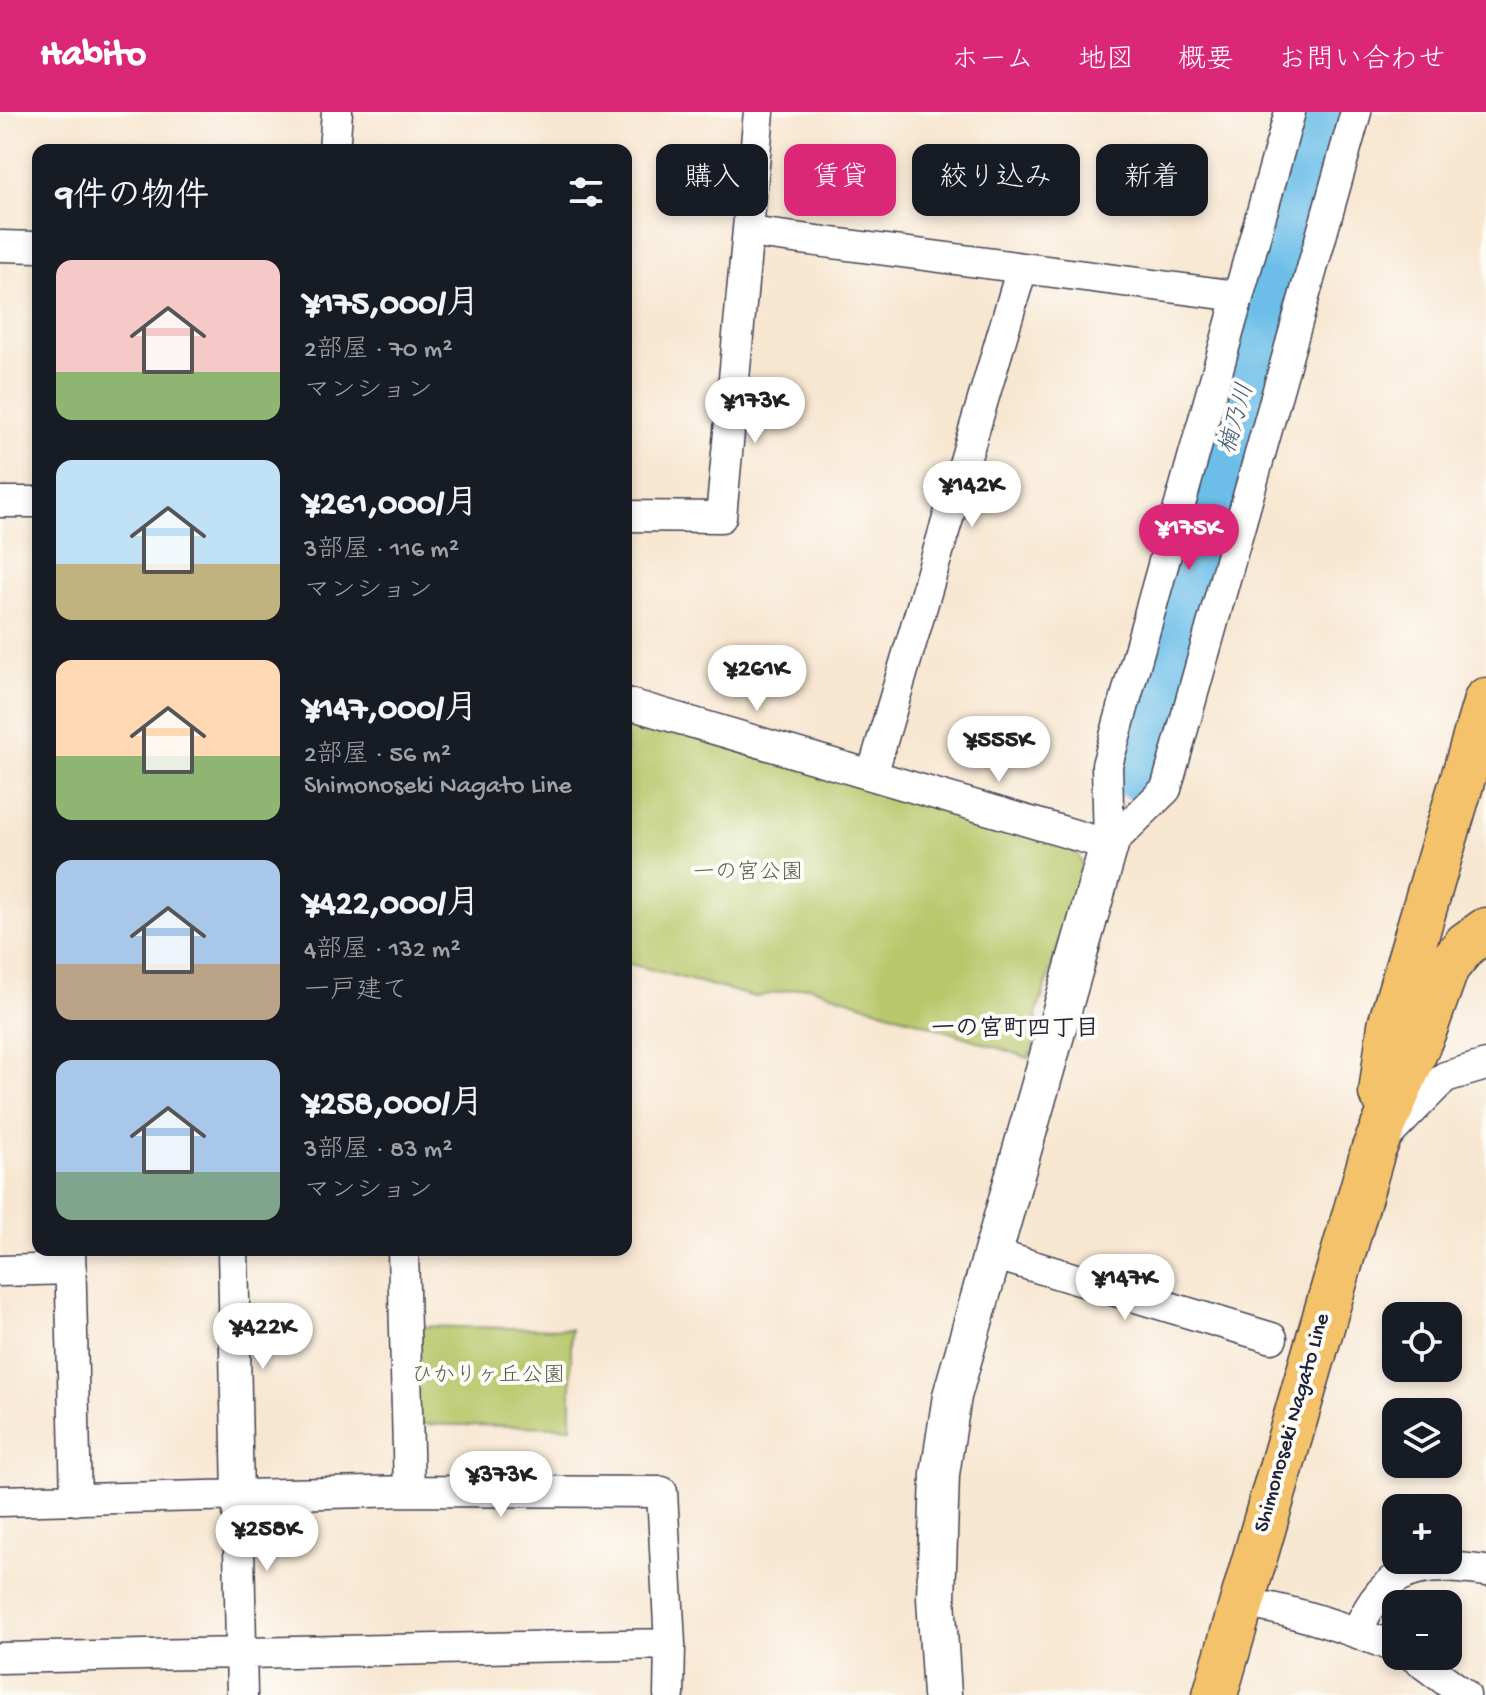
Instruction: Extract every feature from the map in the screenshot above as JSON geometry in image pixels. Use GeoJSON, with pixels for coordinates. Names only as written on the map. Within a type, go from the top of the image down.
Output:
{"type":"FeatureCollection","features":[{"type":"Feature","properties":{"kind":"main road","name":"Shimonoseki Nagato Line"},"geometry":{"type":"LineString","coordinates":[[1373,1151],[1390,1025],[1486,700]]}},
{"type":"Feature","properties":{"kind":"main road","name":"Shimonoseki Nagato Line"},"geometry":{"type":"LineString","coordinates":[[1215,1695],[1373,1151],[1426,1026],[1447,967],[1466,944],[1486,930]]}},
{"type":"Feature","properties":{"kind":"street"},"geometry":{"type":"LineString","coordinates":[[334,144],[337,112]]}},
{"type":"Feature","properties":{"kind":"street"},"geometry":{"type":"LineString","coordinates":[[632,516],[721,517],[759,112]]}},
{"type":"Feature","properties":{"kind":"street"},"geometry":{"type":"LineString","coordinates":[[942,1695],[936,1598],[940,1474],[952,1396],[1109,845],[1107,765],[1290,112]]}},
{"type":"Feature","properties":{"kind":"street"},"geometry":{"type":"LineString","coordinates":[[1109,845],[1166,789],[1356,112]]}},
{"type":"Feature","properties":{"kind":"street"},"geometry":{"type":"LineString","coordinates":[[748,232],[1238,296]]}},
{"type":"Feature","properties":{"kind":"street"},"geometry":{"type":"LineString","coordinates":[[0,246],[32,247]]}},
{"type":"Feature","properties":{"kind":"street"},"geometry":{"type":"LineString","coordinates":[[872,775],[1022,268]]}},
{"type":"Feature","properties":{"kind":"street"},"geometry":{"type":"LineString","coordinates":[[0,502],[32,502]]}},
{"type":"Feature","properties":{"kind":"street"},"geometry":{"type":"LineString","coordinates":[[632,705],[1109,845]]}},
{"type":"Feature","properties":{"kind":"street"},"geometry":{"type":"LineString","coordinates":[[1373,1151],[1445,1077],[1486,1065]]}},
{"type":"Feature","properties":{"kind":"street"},"geometry":{"type":"LineString","coordinates":[[993,1254],[1272,1338]]}},
{"type":"Feature","properties":{"kind":"street"},"geometry":{"type":"LineString","coordinates":[[233,1256],[242,1695]]}},
{"type":"Feature","properties":{"kind":"street"},"geometry":{"type":"LineString","coordinates":[[403,1256],[409,1491]]}},
{"type":"Feature","properties":{"kind":"street"},"geometry":{"type":"LineString","coordinates":[[0,1271],[71,1260],[76,1500]]}},
{"type":"Feature","properties":{"kind":"street"},"geometry":{"type":"LineString","coordinates":[[0,1501],[409,1491],[662,1492],[670,1644],[669,1695]]}},
{"type":"Feature","properties":{"kind":"street"},"geometry":{"type":"LineString","coordinates":[[1357,1632],[1369,1604],[1390,1582],[1423,1567],[1486,1571]]}},
{"type":"Feature","properties":{"kind":"street"},"geometry":{"type":"LineString","coordinates":[[1242,1603],[1272,1607],[1382,1642]]}},
{"type":"Feature","properties":{"kind":"street"},"geometry":{"type":"LineString","coordinates":[[0,1658],[670,1644]]}},
{"type":"Feature","properties":{"kind":"street"},"geometry":{"type":"LineString","coordinates":[[1432,1670],[1465,1695]]}},
{"type":"Feature","properties":{"kind":"green space","name":"一の宮公園"},"geometry":{"type":"Polygon","coordinates":[[[632,720],[1061,844],[1078,854],[1083,867],[1036,1016],[1039,1030],[1029,1058],[808,986],[755,997],[632,965],[632,720]]]}},
{"type":"Feature","properties":{"kind":"green space","name":"ひかりヶ丘公園"},"geometry":{"type":"Polygon","coordinates":[[[405,1326],[571,1329],[571,1427],[407,1424],[405,1326]]]}},
{"type":"Feature","properties":{"kind":"waterway","name":"楠乃川"},"geometry":{"type":"LineString","coordinates":[[1137,772],[1325,112]]}},
{"type":"Feature","properties":{"kind":"district","name":"一の宮町四丁目"},"geometry":{"type":"Point","coordinates":[1015,1030]}}]}
